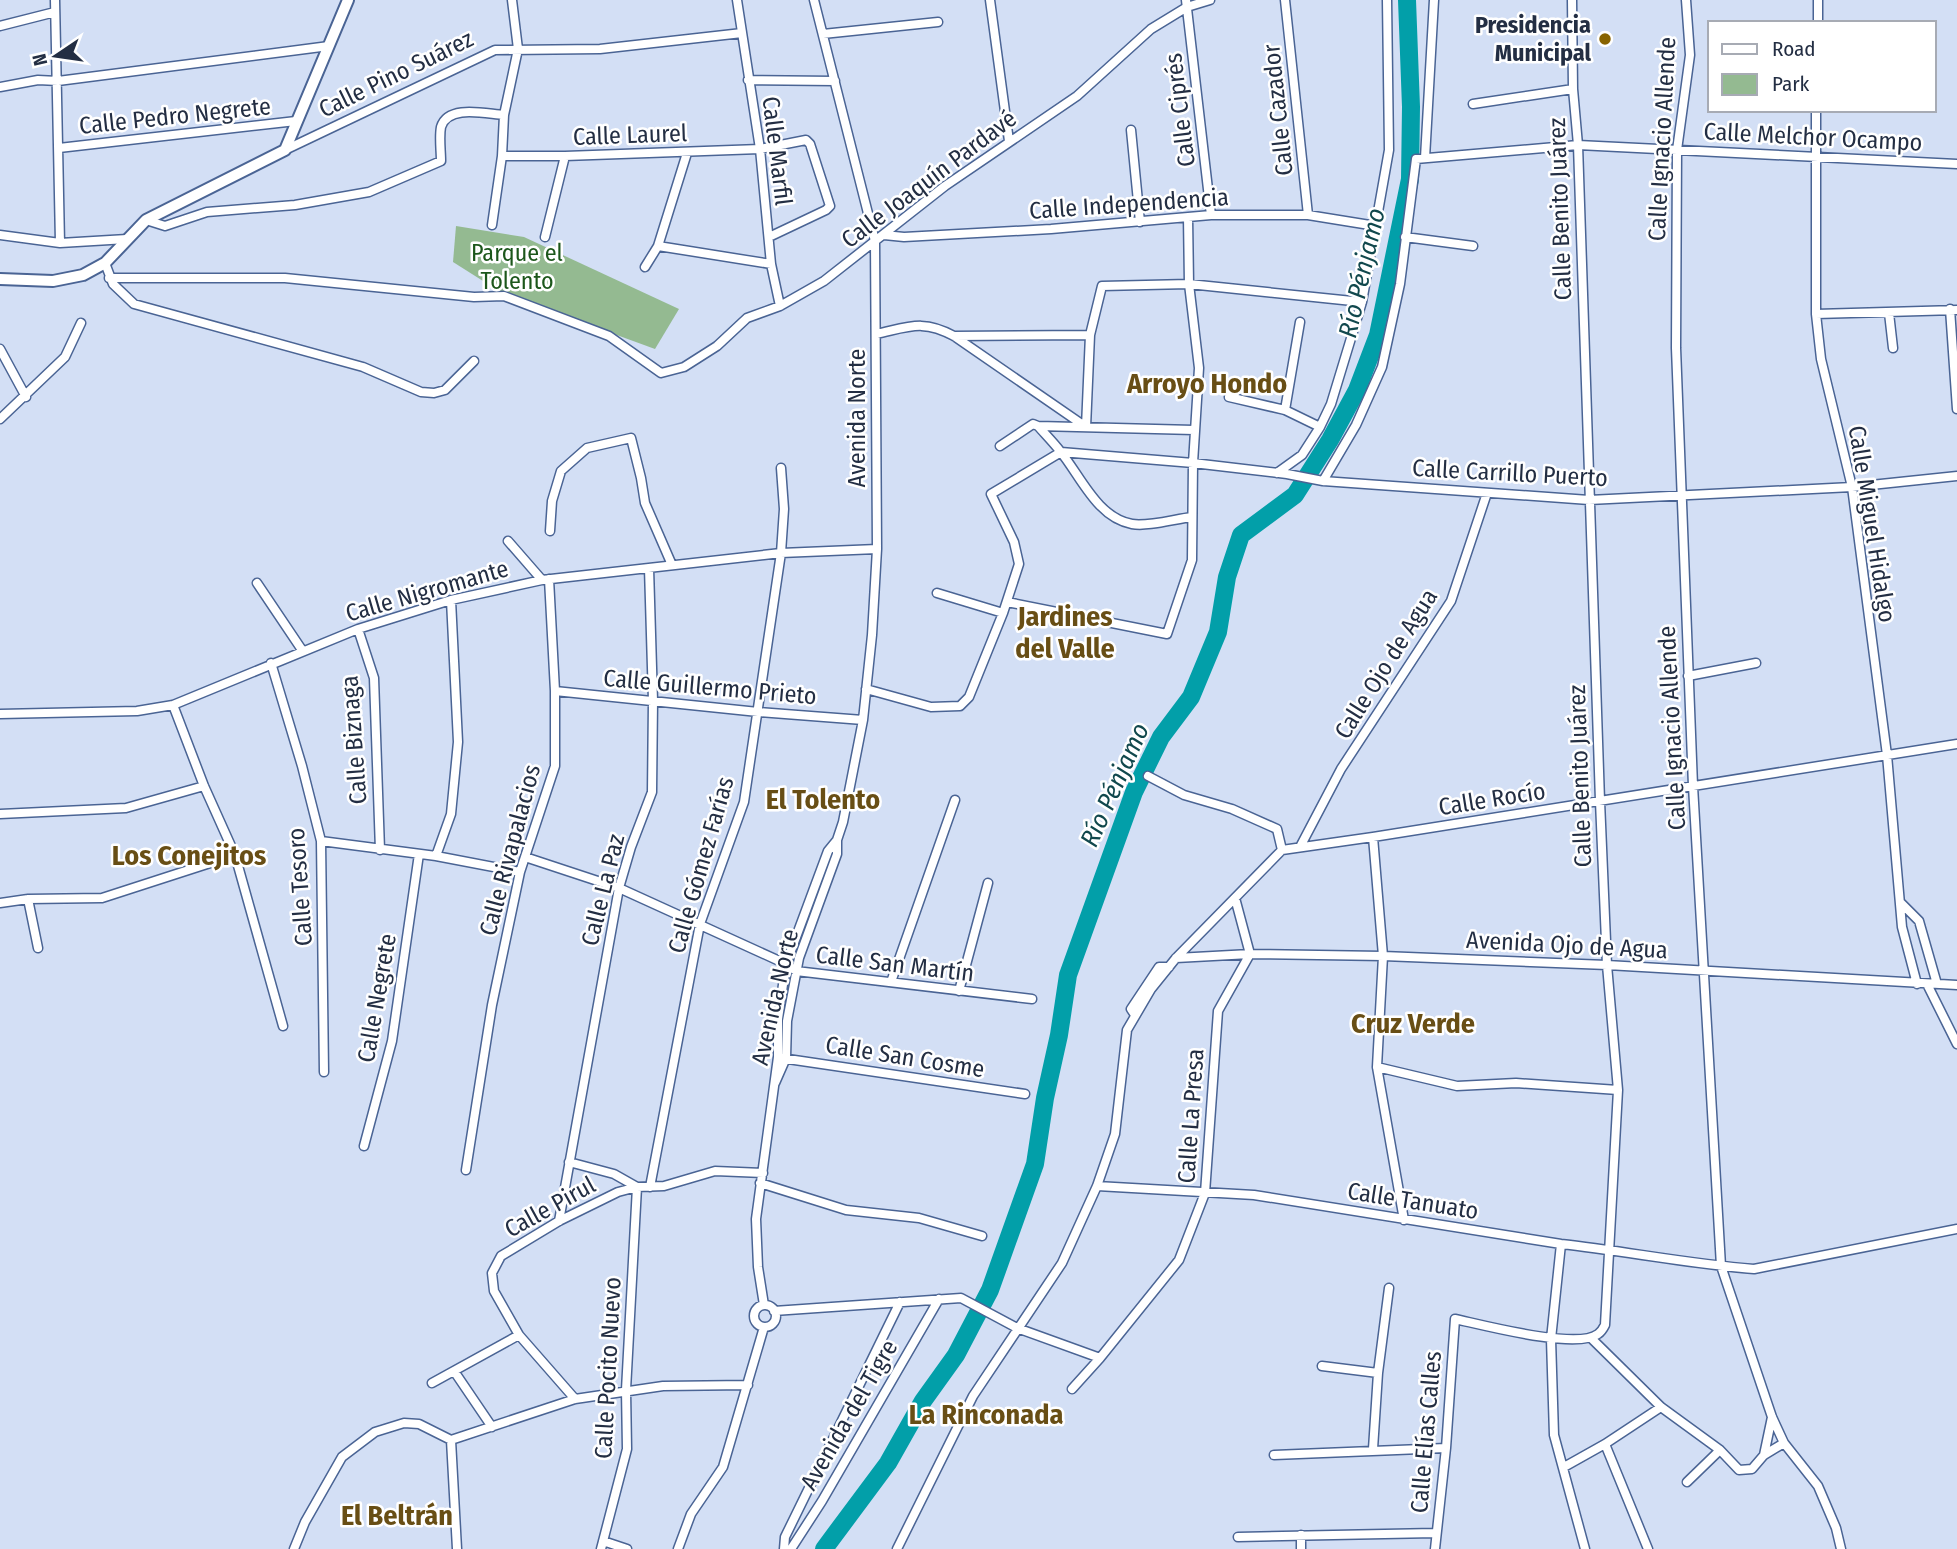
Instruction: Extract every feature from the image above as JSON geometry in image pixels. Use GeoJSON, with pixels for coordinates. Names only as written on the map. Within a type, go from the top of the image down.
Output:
{"type":"FeatureCollection","features":[{"type":"Feature","properties":{"kind":"street"},"geometry":{"type":"LineString","coordinates":[[55,0],[60,243]]}},
{"type":"Feature","properties":{"kind":"street"},"geometry":{"type":"LineString","coordinates":[[285,150],[348,0]]}},
{"type":"Feature","properties":{"kind":"street"},"geometry":{"type":"LineString","coordinates":[[492,225],[502,156],[504,115],[518,49],[512,0]]}},
{"type":"Feature","properties":{"kind":"street","name":"Calle Marfil"},"geometry":{"type":"LineString","coordinates":[[737,0],[760,149],[771,264],[780,306]]}},
{"type":"Feature","properties":{"kind":"street","name":"Avenida Norte"},"geometry":{"type":"LineString","coordinates":[[764,1305],[758,1267],[756,1219],[760,1183],[796,971],[837,854],[837,840],[863,720],[877,549],[875,241],[814,0]]}},
{"type":"Feature","properties":{"kind":"street"},"geometry":{"type":"LineString","coordinates":[[990,0],[1009,141]]}},
{"type":"Feature","properties":{"kind":"street","name":"Calle Joaquín Pardavé"},"geometry":{"type":"LineString","coordinates":[[109,278],[285,278],[474,297],[503,296],[609,336],[662,373],[684,367],[717,346],[747,318],[780,306],[824,281],[945,186],[1076,96],[1152,29],[1187,4],[1210,0]]}},
{"type":"Feature","properties":{"kind":"street","name":"Calle Cazador"},"geometry":{"type":"LineString","coordinates":[[1285,0],[1308,215]]}},
{"type":"Feature","properties":{"kind":"street"},"geometry":{"type":"LineString","coordinates":[[1277,473],[1302,455],[1331,404],[1362,302],[1389,150],[1387,0]]}},
{"type":"Feature","properties":{"kind":"street"},"geometry":{"type":"LineString","coordinates":[[1323,481],[1356,425],[1382,367],[1400,284],[1405,237],[1421,159],[1434,0]]}},
{"type":"Feature","properties":{"kind":"street","name":"Calle Benito Juárez"},"geometry":{"type":"LineString","coordinates":[[1572,0],[1573,89],[1578,145],[1600,802],[1607,965],[1618,1090],[1605,1325],[1600,1333],[1591,1338]]}},
{"type":"Feature","properties":{"kind":"street","name":"Calle Ignacio Allende"},"geometry":{"type":"LineString","coordinates":[[1686,0],[1690,55],[1677,150],[1675,247],[1681,495],[1693,786],[1721,1266],[1772,1417],[1784,1443],[1818,1486],[1836,1528],[1841,1549]]}},
{"type":"Feature","properties":{"kind":"street"},"geometry":{"type":"LineString","coordinates":[[1818,0],[1818,21]]}},
{"type":"Feature","properties":{"kind":"street","name":"Calle Ciprés"},"geometry":{"type":"LineString","coordinates":[[1187,4],[1211,215]]}},
{"type":"Feature","properties":{"kind":"street"},"geometry":{"type":"LineString","coordinates":[[0,26],[55,12]]}},
{"type":"Feature","properties":{"kind":"street"},"geometry":{"type":"LineString","coordinates":[[823,34],[938,22]]}},
{"type":"Feature","properties":{"kind":"street","name":"Calle Pino Suárez"},"geometry":{"type":"LineString","coordinates":[[105,263],[146,220],[495,50],[600,49],[742,33]]}},
{"type":"Feature","properties":{"kind":"street"},"geometry":{"type":"LineString","coordinates":[[0,87],[38,80],[58,81],[329,46]]}},
{"type":"Feature","properties":{"kind":"street"},"geometry":{"type":"LineString","coordinates":[[748,80],[835,81]]}},
{"type":"Feature","properties":{"kind":"street"},"geometry":{"type":"LineString","coordinates":[[1473,104],[1573,89]]}},
{"type":"Feature","properties":{"kind":"street","name":"Calle Miguel Hidalgo"},"geometry":{"type":"LineString","coordinates":[[1816,112],[1816,314],[1821,359],[1852,487],[1886,755],[1902,927],[1922,984],[1957,1044]]}},
{"type":"Feature","properties":{"kind":"street"},"geometry":{"type":"LineString","coordinates":[[146,220],[165,226],[207,212],[295,205],[369,192],[441,161],[441,128],[445,119],[457,113],[504,115]]}},
{"type":"Feature","properties":{"kind":"street","name":"Calle Pedro Negrete"},"geometry":{"type":"LineString","coordinates":[[59,148],[296,121]]}},
{"type":"Feature","properties":{"kind":"street"},"geometry":{"type":"LineString","coordinates":[[1131,130],[1140,222]]}},
{"type":"Feature","properties":{"kind":"street","name":"Calle Laurel"},"geometry":{"type":"LineString","coordinates":[[502,156],[687,153],[760,149],[806,140],[810,144],[830,206],[769,237]]}},
{"type":"Feature","properties":{"kind":"street","name":"Calle Melchor Ocampo"},"geometry":{"type":"LineString","coordinates":[[1421,159],[1578,145],[1957,164]]}},
{"type":"Feature","properties":{"kind":"street"},"geometry":{"type":"LineString","coordinates":[[645,267],[658,246],[687,153]]}},
{"type":"Feature","properties":{"kind":"street"},"geometry":{"type":"LineString","coordinates":[[545,237],[565,156]]}},
{"type":"Feature","properties":{"kind":"street","name":"Calle Independencia"},"geometry":{"type":"LineString","coordinates":[[884,235],[904,237],[1211,215],[1308,215],[1376,226]]}},
{"type":"Feature","properties":{"kind":"street"},"geometry":{"type":"LineString","coordinates":[[1007,602],[1167,634],[1192,560],[1194,430],[1199,368],[1189,284],[1188,217]]}},
{"type":"Feature","properties":{"kind":"street"},"geometry":{"type":"LineString","coordinates":[[0,235],[60,243],[127,239]]}},
{"type":"Feature","properties":{"kind":"street"},"geometry":{"type":"LineString","coordinates":[[1405,237],[1473,246]]}},
{"type":"Feature","properties":{"kind":"street"},"geometry":{"type":"LineString","coordinates":[[658,246],[771,264]]}},
{"type":"Feature","properties":{"kind":"street"},"geometry":{"type":"LineString","coordinates":[[0,279],[54,281],[83,275],[105,263],[109,278],[122,295],[135,304],[363,367],[421,392],[445,390],[474,361]]}},
{"type":"Feature","properties":{"kind":"street"},"geometry":{"type":"LineString","coordinates":[[1086,427],[1090,335],[1102,286],[1189,284],[1362,302]]}},
{"type":"Feature","properties":{"kind":"street"},"geometry":{"type":"LineString","coordinates":[[1816,314],[1953,309],[1957,409]]}},
{"type":"Feature","properties":{"kind":"street"},"geometry":{"type":"LineString","coordinates":[[1889,313],[1893,348]]}},
{"type":"Feature","properties":{"kind":"street"},"geometry":{"type":"LineString","coordinates":[[1285,410],[1300,322]]}},
{"type":"Feature","properties":{"kind":"street"},"geometry":{"type":"LineString","coordinates":[[0,419],[65,357],[81,323]]}},
{"type":"Feature","properties":{"kind":"street"},"geometry":{"type":"LineString","coordinates":[[876,334],[923,324],[938,327],[1086,427]]}},
{"type":"Feature","properties":{"kind":"street"},"geometry":{"type":"LineString","coordinates":[[954,336],[1090,335]]}},
{"type":"Feature","properties":{"kind":"street"},"geometry":{"type":"LineString","coordinates":[[0,349],[26,397]]}},
{"type":"Feature","properties":{"kind":"street"},"geometry":{"type":"LineString","coordinates":[[1229,397],[1285,410],[1320,426]]}},
{"type":"Feature","properties":{"kind":"street"},"geometry":{"type":"LineString","coordinates":[[1000,446],[1036,425],[1194,430]]}},
{"type":"Feature","properties":{"kind":"street"},"geometry":{"type":"LineString","coordinates":[[1036,425],[1061,452],[1085,489],[1121,521],[1134,525],[1192,517]]}},
{"type":"Feature","properties":{"kind":"street"},"geometry":{"type":"LineString","coordinates":[[550,531],[552,501],[561,471],[587,448],[631,438],[645,503],[672,565]]}},
{"type":"Feature","properties":{"kind":"street"},"geometry":{"type":"LineString","coordinates":[[866,689],[931,707],[960,706],[970,698],[1019,564],[1014,541],[991,494],[1061,452]]}},
{"type":"Feature","properties":{"kind":"street","name":"Calle Carrillo Puerto"},"geometry":{"type":"LineString","coordinates":[[1061,452],[1193,463],[1323,481],[1589,500],[1852,487],[1957,476]]}},
{"type":"Feature","properties":{"kind":"street","name":"Calle Gómez Farías"},"geometry":{"type":"LineString","coordinates":[[650,1187],[699,924],[744,802],[781,553],[784,509],[781,468]]}},
{"type":"Feature","properties":{"kind":"street","name":"Calle Ojo de Agua"},"geometry":{"type":"LineString","coordinates":[[1300,847],[1341,769],[1451,601],[1487,493]]}},
{"type":"Feature","properties":{"kind":"street"},"geometry":{"type":"LineString","coordinates":[[508,541],[545,579]]}},
{"type":"Feature","properties":{"kind":"street","name":"Calle Nigromante"},"geometry":{"type":"LineString","coordinates":[[0,713],[137,711],[173,705],[358,629],[451,600],[545,579],[781,553],[877,549]]}},
{"type":"Feature","properties":{"kind":"street","name":"Calle La Paz"},"geometry":{"type":"LineString","coordinates":[[559,1221],[619,887],[652,792],[653,701],[649,568]]}},
{"type":"Feature","properties":{"kind":"street","name":"Calle Rivapalacios"},"geometry":{"type":"LineString","coordinates":[[466,1170],[492,1004],[520,872],[555,766],[555,691],[545,579]]}},
{"type":"Feature","properties":{"kind":"street"},"geometry":{"type":"LineString","coordinates":[[257,583],[302,650]]}},
{"type":"Feature","properties":{"kind":"street"},"geometry":{"type":"LineString","coordinates":[[937,593],[1003,613]]}},
{"type":"Feature","properties":{"kind":"street"},"geometry":{"type":"LineString","coordinates":[[436,856],[451,814],[458,742],[451,600]]}},
{"type":"Feature","properties":{"kind":"street","name":"Calle Biznaga"},"geometry":{"type":"LineString","coordinates":[[358,629],[374,678],[380,850]]}},
{"type":"Feature","properties":{"kind":"street","name":"Calle Tesoro"},"geometry":{"type":"LineString","coordinates":[[271,663],[321,841],[324,1072]]}},
{"type":"Feature","properties":{"kind":"street"},"geometry":{"type":"LineString","coordinates":[[1688,676],[1756,663]]}},
{"type":"Feature","properties":{"kind":"street","name":"Calle Guillermo Prieto"},"geometry":{"type":"LineString","coordinates":[[555,691],[863,720]]}},
{"type":"Feature","properties":{"kind":"street"},"geometry":{"type":"LineString","coordinates":[[173,705],[204,786],[235,855],[283,1026]]}},
{"type":"Feature","properties":{"kind":"street","name":"Calle Rocío"},"geometry":{"type":"LineString","coordinates":[[1282,850],[1957,744]]}},
{"type":"Feature","properties":{"kind":"street"},"geometry":{"type":"LineString","coordinates":[[897,1549],[973,1396],[1062,1263],[1097,1186],[1115,1134],[1126,1030],[1151,989],[1176,958],[1282,850],[1278,829],[1232,809],[1184,795],[1148,775]]}},
{"type":"Feature","properties":{"kind":"street"},"geometry":{"type":"LineString","coordinates":[[0,814],[126,808],[204,786]]}},
{"type":"Feature","properties":{"kind":"street"},"geometry":{"type":"LineString","coordinates":[[891,982],[955,800]]}},
{"type":"Feature","properties":{"kind":"street"},"geometry":{"type":"LineString","coordinates":[[1373,837],[1383,956],[1377,1067],[1404,1220]]}},
{"type":"Feature","properties":{"kind":"street","name":"Avenida Norte"},"geometry":{"type":"LineString","coordinates":[[782,1058],[778,1018],[786,964],[828,851],[837,840]]}},
{"type":"Feature","properties":{"kind":"street"},"geometry":{"type":"LineString","coordinates":[[321,841],[436,856],[520,872]]}},
{"type":"Feature","properties":{"kind":"street","name":"Calle Negrete"},"geometry":{"type":"LineString","coordinates":[[364,1146],[392,1041],[419,854]]}},
{"type":"Feature","properties":{"kind":"street"},"geometry":{"type":"LineString","coordinates":[[0,903],[28,899],[102,898],[235,855]]}},
{"type":"Feature","properties":{"kind":"street","name":"Calle San Martín"},"geometry":{"type":"LineString","coordinates":[[525,857],[619,887],[796,971],[1032,999]]}},
{"type":"Feature","properties":{"kind":"street"},"geometry":{"type":"LineString","coordinates":[[959,991],[989,883]]}},
{"type":"Feature","properties":{"kind":"street"},"geometry":{"type":"LineString","coordinates":[[1235,898],[1250,954]]}},
{"type":"Feature","properties":{"kind":"street"},"geometry":{"type":"LineString","coordinates":[[28,899],[38,948]]}},
{"type":"Feature","properties":{"kind":"street"},"geometry":{"type":"LineString","coordinates":[[1900,902],[1919,921],[1937,984]]}},
{"type":"Feature","properties":{"kind":"street","name":"Avenida Ojo de Agua"},"geometry":{"type":"LineString","coordinates":[[1176,958],[1250,954],[1383,956],[1607,965],[1957,985]]}},
{"type":"Feature","properties":{"kind":"street","name":"Calle La Presa"},"geometry":{"type":"LineString","coordinates":[[1072,1389],[1179,1260],[1205,1193],[1218,1011],[1250,954]]}},
{"type":"Feature","properties":{"kind":"street","name":"Calle San Cosme"},"geometry":{"type":"LineString","coordinates":[[782,1058],[1025,1094]]}},
{"type":"Feature","properties":{"kind":"street"},"geometry":{"type":"LineString","coordinates":[[1377,1067],[1457,1086],[1516,1083],[1618,1090]]}},
{"type":"Feature","properties":{"kind":"street"},"geometry":{"type":"LineString","coordinates":[[569,1162],[614,1174],[637,1187],[664,1186],[715,1171],[762,1173]]}},
{"type":"Feature","properties":{"kind":"street"},"geometry":{"type":"LineString","coordinates":[[760,1183],[846,1210],[919,1218],[982,1236]]}},
{"type":"Feature","properties":{"kind":"street","name":"Calle Tanuato"},"geometry":{"type":"LineString","coordinates":[[1097,1186],[1254,1195],[1561,1244],[1754,1269],[1957,1229]]}},
{"type":"Feature","properties":{"kind":"street","name":"Calle Pirul"},"geometry":{"type":"LineString","coordinates":[[519,1335],[494,1291],[492,1273],[500,1256],[559,1221],[618,1192],[637,1187]]}},
{"type":"Feature","properties":{"kind":"street","name":"Calle Pocito Nuevo"},"geometry":{"type":"LineString","coordinates":[[602,1545],[626,1449],[626,1390],[637,1187]]}},
{"type":"Feature","properties":{"kind":"street"},"geometry":{"type":"LineString","coordinates":[[1561,1244],[1551,1339],[1554,1435],[1585,1549]]}},
{"type":"Feature","properties":{"kind":"street"},"geometry":{"type":"LineString","coordinates":[[1373,1449],[1388,1288]]}},
{"type":"Feature","properties":{"kind":"street"},"geometry":{"type":"LineString","coordinates":[[774,1311],[775,1320],[772,1325],[764,1327],[756,1324],[754,1318],[758,1308],[764,1305],[774,1311],[961,1298],[1017,1328],[1100,1358]]}},
{"type":"Feature","properties":{"kind":"street","name":"Avenida del Tigre"},"geometry":{"type":"LineString","coordinates":[[791,1549],[822,1501],[939,1299]]}},
{"type":"Feature","properties":{"kind":"street"},"geometry":{"type":"LineString","coordinates":[[784,1549],[785,1537],[900,1302]]}},
{"type":"Feature","properties":{"kind":"street","name":"Calle Elías Calles"},"geometry":{"type":"LineString","coordinates":[[1435,1549],[1446,1448],[1455,1319],[1551,1339]]}},
{"type":"Feature","properties":{"kind":"street"},"geometry":{"type":"LineString","coordinates":[[678,1549],[691,1514],[723,1467],[764,1327]]}},
{"type":"Feature","properties":{"kind":"street"},"geometry":{"type":"LineString","coordinates":[[432,1383],[519,1335],[575,1399]]}},
{"type":"Feature","properties":{"kind":"street"},"geometry":{"type":"LineString","coordinates":[[1551,1339],[1591,1338],[1661,1407],[1720,1450],[1739,1470],[1752,1469],[1764,1455],[1784,1443]]}},
{"type":"Feature","properties":{"kind":"street"},"geometry":{"type":"LineString","coordinates":[[1322,1366],[1378,1373]]}},
{"type":"Feature","properties":{"kind":"street"},"geometry":{"type":"LineString","coordinates":[[454,1371],[492,1427]]}},
{"type":"Feature","properties":{"kind":"street"},"geometry":{"type":"LineString","coordinates":[[294,1549],[305,1522],[342,1457],[375,1432],[404,1423],[419,1424],[450,1440],[575,1399],[663,1386],[748,1385]]}},
{"type":"Feature","properties":{"kind":"street"},"geometry":{"type":"LineString","coordinates":[[1564,1467],[1661,1407]]}},
{"type":"Feature","properties":{"kind":"street"},"geometry":{"type":"LineString","coordinates":[[1764,1455],[1772,1417]]}},
{"type":"Feature","properties":{"kind":"street"},"geometry":{"type":"LineString","coordinates":[[450,1440],[457,1549]]}},
{"type":"Feature","properties":{"kind":"street"},"geometry":{"type":"LineString","coordinates":[[1605,1444],[1648,1549]]}},
{"type":"Feature","properties":{"kind":"street"},"geometry":{"type":"LineString","coordinates":[[1273,1455],[1446,1448]]}},
{"type":"Feature","properties":{"kind":"street"},"geometry":{"type":"LineString","coordinates":[[1687,1482],[1720,1450]]}},
{"type":"Feature","properties":{"kind":"street"},"geometry":{"type":"LineString","coordinates":[[1238,1537],[1435,1533]]}},
{"type":"Feature","properties":{"kind":"street"},"geometry":{"type":"LineString","coordinates":[[1301,1535],[1301,1549]]}},
{"type":"Feature","properties":{"kind":"street"},"geometry":{"type":"LineString","coordinates":[[602,1545],[627,1549]]}},
{"type":"Feature","properties":{"kind":"green space","name":"Parque el Tolento"},"geometry":{"type":"Polygon","coordinates":[[[456,226],[524,237],[679,309],[655,349],[502,293],[453,262],[456,226]]]}},
{"type":"Feature","properties":{"kind":"waterway","name":"Río Pénjamo"},"geometry":{"type":"LineString","coordinates":[[824,1549],[888,1463],[923,1401],[956,1355],[990,1290],[1035,1164],[1068,975],[1134,792],[1161,737],[1191,697],[1218,632],[1227,577],[1241,535],[1295,495],[1330,440],[1357,390],[1378,335],[1410,179],[1411,107],[1407,0]]}},
{"type":"Feature","properties":{"kind":"place","name":"Presidencia Municipal"},"geometry":{"type":"Point","coordinates":[1605,39]}},
{"type":"Feature","properties":{"kind":"district","name":"Arroyo Hondo"},"geometry":{"type":"Point","coordinates":[1207,383]}},
{"type":"Feature","properties":{"kind":"district","name":"Jardines del Valle"},"geometry":{"type":"Point","coordinates":[1065,632]}},
{"type":"Feature","properties":{"kind":"district","name":"El Tolento"},"geometry":{"type":"Point","coordinates":[823,799]}},
{"type":"Feature","properties":{"kind":"district","name":"Los Conejitos"},"geometry":{"type":"Point","coordinates":[189,855]}},
{"type":"Feature","properties":{"kind":"district","name":"Cruz Verde"},"geometry":{"type":"Point","coordinates":[1413,1023]}},
{"type":"Feature","properties":{"kind":"district","name":"La Rinconada"},"geometry":{"type":"Point","coordinates":[986,1414]}},
{"type":"Feature","properties":{"kind":"district","name":"El Beltrán"},"geometry":{"type":"Point","coordinates":[397,1515]}}]}
